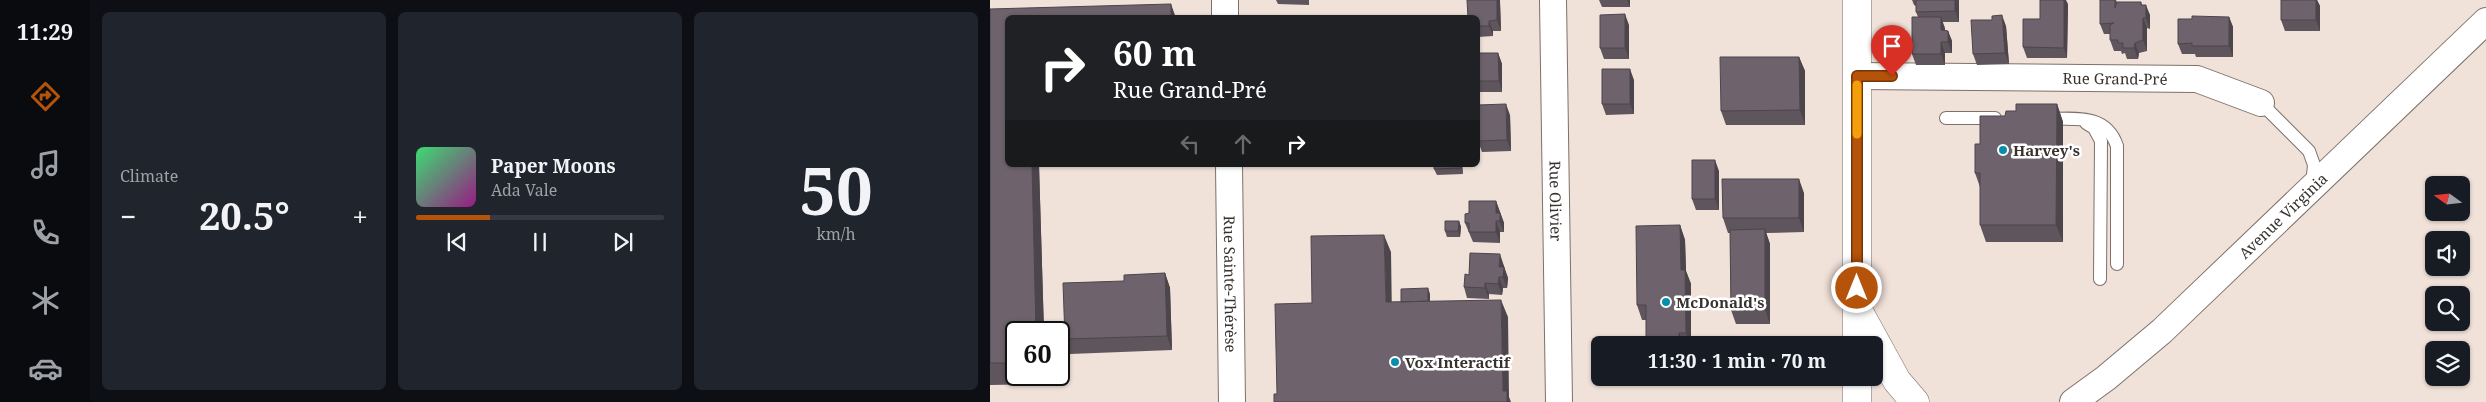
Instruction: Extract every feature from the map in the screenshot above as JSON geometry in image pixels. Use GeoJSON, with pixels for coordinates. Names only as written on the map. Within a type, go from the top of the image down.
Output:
{"type":"FeatureCollection","features":[{"type":"Feature","properties":{"kind":"main road"},"geometry":{"type":"LineString","coordinates":[[1857,0],[1857,336]]}},
{"type":"Feature","properties":{"kind":"main road"},"geometry":{"type":"LineString","coordinates":[[1857,307],[1897,381],[1915,402]]}},
{"type":"Feature","properties":{"kind":"main road"},"geometry":{"type":"LineString","coordinates":[[1857,386],[1857,402]]}},
{"type":"Feature","properties":{"kind":"street"},"geometry":{"type":"LineString","coordinates":[[1225,0],[1225,15]]}},
{"type":"Feature","properties":{"kind":"street","name":"Rue Olivier"},"geometry":{"type":"LineString","coordinates":[[1553,0],[1559,402]]}},
{"type":"Feature","properties":{"kind":"street","name":"Avenue Virginia"},"geometry":{"type":"LineString","coordinates":[[2073,402],[2106,378],[2162,331],[2486,21]]}},
{"type":"Feature","properties":{"kind":"street","name":"Rue Grand-Pré"},"geometry":{"type":"LineString","coordinates":[[1857,76],[2197,79],[2261,103]]}},
{"type":"Feature","properties":{"kind":"street","name":"Rue Sainte-Thérèse"},"geometry":{"type":"LineString","coordinates":[[1229,167],[1232,402]]}},
{"type":"Feature","properties":{"kind":"lane","name":"Rue Grand-Pré"},"geometry":{"type":"LineString","coordinates":[[2261,103],[2309,151],[2314,165],[2312,187]]}},
{"type":"Feature","properties":{"kind":"lane"},"geometry":{"type":"LineString","coordinates":[[1946,118],[2011,118]]}},
{"type":"Feature","properties":{"kind":"lane"},"geometry":{"type":"LineString","coordinates":[[2030,119],[2077,119],[2092,121],[2106,126],[2114,135],[2118,146],[2117,264]]}},
{"type":"Feature","properties":{"kind":"lane"},"geometry":{"type":"LineString","coordinates":[[2077,119],[2094,128],[2101,141],[2100,279]]}},
{"type":"Feature","properties":{"kind":"building"},"geometry":{"type":"Polygon","coordinates":[[[1467,0],[1497,0],[1497,20],[1489,21],[1489,26],[1480,26],[1480,15],[1468,15],[1467,0]]]}},
{"type":"Feature","properties":{"kind":"building"},"geometry":{"type":"Polygon","coordinates":[[[1916,0],[1955,0],[1955,11],[1916,12],[1916,0]]]}},
{"type":"Feature","properties":{"kind":"building"},"geometry":{"type":"Polygon","coordinates":[[[2040,0],[2064,0],[2064,48],[2023,47],[2023,19],[2040,19],[2040,0]]]}},
{"type":"Feature","properties":{"kind":"building"},"geometry":{"type":"Polygon","coordinates":[[[2100,0],[2115,0],[2115,8],[2117,2],[2141,2],[2141,5],[2146,5],[2146,18],[2143,18],[2143,40],[2135,43],[2134,48],[2123,48],[2123,43],[2118,43],[2118,40],[2110,40],[2110,25],[2114,23],[2100,24],[2100,0]]]}},
{"type":"Feature","properties":{"kind":"building"},"geometry":{"type":"Polygon","coordinates":[[[2281,0],[2316,0],[2316,20],[2281,20],[2281,0]]]}},
{"type":"Feature","properties":{"kind":"building"},"geometry":{"type":"Polygon","coordinates":[[[1171,4],[1171,15],[1005,15],[1005,167],[1032,167],[1036,321],[1005,321],[1005,363],[990,363],[990,9],[1171,4]]]}},
{"type":"Feature","properties":{"kind":"building"},"geometry":{"type":"Polygon","coordinates":[[[1625,14],[1625,48],[1600,48],[1600,15],[1625,14]]]}},
{"type":"Feature","properties":{"kind":"building"},"geometry":{"type":"Polygon","coordinates":[[[2002,15],[2005,53],[1973,54],[1971,20],[1992,20],[1992,16],[2002,15]]]}},
{"type":"Feature","properties":{"kind":"building"},"geometry":{"type":"Polygon","coordinates":[[[2192,16],[2229,17],[2229,46],[2192,46],[2192,43],[2178,44],[2178,19],[2192,19],[2192,16]]]}},
{"type":"Feature","properties":{"kind":"building"},"geometry":{"type":"Polygon","coordinates":[[[1912,17],[1941,17],[1941,30],[1948,31],[1948,42],[1941,42],[1941,54],[1912,54],[1912,17]]]}},
{"type":"Feature","properties":{"kind":"building"},"geometry":{"type":"Polygon","coordinates":[[[1480,53],[1498,53],[1499,81],[1480,81],[1480,53]]]}},
{"type":"Feature","properties":{"kind":"building"},"geometry":{"type":"Polygon","coordinates":[[[1720,57],[1799,57],[1800,110],[1721,111],[1720,57]]]}},
{"type":"Feature","properties":{"kind":"building"},"geometry":{"type":"Polygon","coordinates":[[[1602,69],[1630,69],[1630,104],[1602,104],[1602,69]]]}},
{"type":"Feature","properties":{"kind":"building"},"geometry":{"type":"Polygon","coordinates":[[[1506,104],[1507,140],[1480,141],[1480,105],[1506,104]]]}},
{"type":"Feature","properties":{"kind":"building"},"geometry":{"type":"Polygon","coordinates":[[[2016,104],[2057,104],[2056,225],[1980,225],[1980,173],[1975,173],[1975,144],[1980,144],[1980,116],[2005,116],[2006,111],[2016,111],[2016,104]]]}},
{"type":"Feature","properties":{"kind":"building"},"geometry":{"type":"Polygon","coordinates":[[[1692,160],[1715,160],[1715,199],[1692,199],[1692,160]]]}},
{"type":"Feature","properties":{"kind":"building"},"geometry":{"type":"Polygon","coordinates":[[[1434,167],[1461,167],[1461,168],[1434,169],[1434,167]]]}},
{"type":"Feature","properties":{"kind":"building"},"geometry":{"type":"Polygon","coordinates":[[[1722,179],[1799,179],[1799,218],[1723,218],[1722,179]]]}},
{"type":"Feature","properties":{"kind":"building"},"geometry":{"type":"Polygon","coordinates":[[[1469,201],[1496,201],[1496,213],[1500,213],[1500,221],[1496,221],[1496,232],[1469,232],[1469,223],[1465,223],[1465,214],[1469,213],[1469,201]]]}},
{"type":"Feature","properties":{"kind":"building"},"geometry":{"type":"Polygon","coordinates":[[[1445,221],[1459,221],[1458,231],[1445,231],[1445,221]]]}},
{"type":"Feature","properties":{"kind":"building","name":"McDonald's"},"geometry":{"type":"Polygon","coordinates":[[[1680,225],[1681,270],[1685,270],[1686,333],[1679,333],[1679,336],[1646,336],[1646,305],[1637,305],[1636,226],[1680,225]]]}},
{"type":"Feature","properties":{"kind":"building"},"geometry":{"type":"Polygon","coordinates":[[[1765,229],[1765,309],[1731,310],[1730,230],[1765,229]]]}},
{"type":"Feature","properties":{"kind":"building","name":"Vox Interactif"},"geometry":{"type":"Polygon","coordinates":[[[1384,235],[1386,302],[1501,300],[1503,391],[1507,391],[1507,402],[1274,402],[1274,394],[1277,394],[1275,304],[1312,303],[1311,236],[1384,235]]]}},
{"type":"Feature","properties":{"kind":"building"},"geometry":{"type":"Polygon","coordinates":[[[1470,253],[1500,254],[1499,267],[1504,267],[1503,277],[1499,277],[1498,284],[1485,283],[1485,288],[1464,287],[1465,274],[1469,275],[1470,253]]]}},
{"type":"Feature","properties":{"kind":"building"},"geometry":{"type":"Polygon","coordinates":[[[1165,273],[1167,336],[1070,339],[1070,321],[1064,321],[1063,283],[1124,281],[1124,275],[1165,273]]]}},
{"type":"Feature","properties":{"kind":"building"},"geometry":{"type":"Polygon","coordinates":[[[1428,288],[1428,301],[1401,302],[1401,289],[1428,288]]]}},
{"type":"Feature","properties":{"kind":"slow traffic"},"geometry":{"type":"LineString","coordinates":[[1857,85],[1857,134]]}},
{"type":"Feature","properties":{"kind":"place","name":"Harvey's"},"geometry":{"type":"Point","coordinates":[2003,150]}},
{"type":"Feature","properties":{"kind":"place","name":"McDonald's"},"geometry":{"type":"Point","coordinates":[1666,302]}},
{"type":"Feature","properties":{"kind":"place","name":"Vox Interactif"},"geometry":{"type":"Point","coordinates":[1395,362]}},
{"type":"Feature","properties":{"kind":"route"},"geometry":{"type":"LineString","coordinates":[[1857,288],[1857,76],[1892,76]]}}]}
